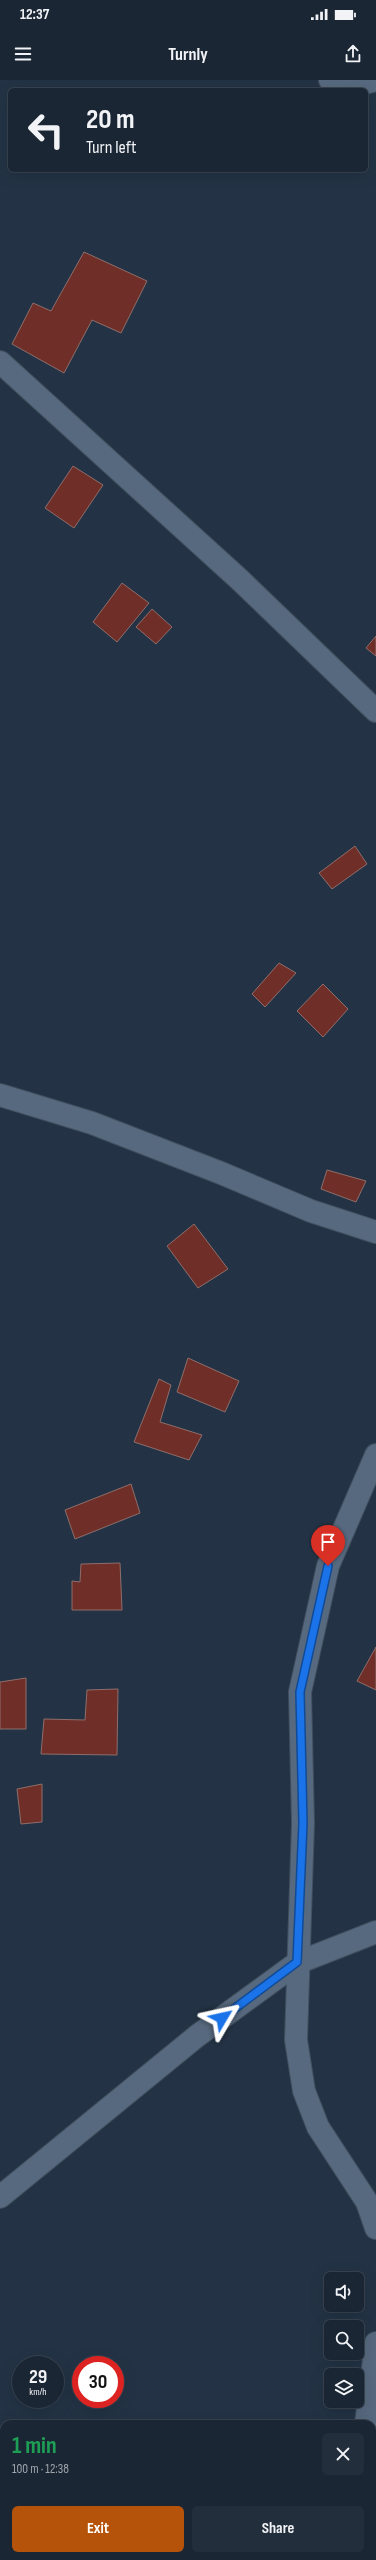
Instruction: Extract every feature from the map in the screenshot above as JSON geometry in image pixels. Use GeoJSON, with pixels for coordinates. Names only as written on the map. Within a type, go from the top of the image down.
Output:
{"type":"FeatureCollection","features":[{"type":"Feature","properties":{"kind":"street"},"geometry":{"type":"LineString","coordinates":[[330,80],[357,85],[376,80]]}},
{"type":"Feature","properties":{"kind":"street"},"geometry":{"type":"LineString","coordinates":[[0,362],[240,580],[376,711]]}},
{"type":"Feature","properties":{"kind":"street"},"geometry":{"type":"LineString","coordinates":[[0,1096],[92,1123],[221,1173],[311,1212],[376,1232]]}},
{"type":"Feature","properties":{"kind":"street"},"geometry":{"type":"LineString","coordinates":[[376,1455],[328,1566],[300,1692],[303,1823],[297,1962],[299,1989],[296,2040],[304,2091],[318,2127],[367,2202],[376,2228]]}},
{"type":"Feature","properties":{"kind":"street"},"geometry":{"type":"LineString","coordinates":[[0,2197],[197,2036],[297,1962],[376,1932]]}},
{"type":"Feature","properties":{"kind":"street"},"geometry":{"type":"LineString","coordinates":[[366,2420],[376,2343]]}},
{"type":"Feature","properties":{"kind":"building"},"geometry":{"type":"Polygon","coordinates":[[[84,252],[147,281],[121,333],[92,320],[64,373],[12,344],[33,303],[51,311],[84,252]]]}},
{"type":"Feature","properties":{"kind":"building"},"geometry":{"type":"Polygon","coordinates":[[[73,466],[103,485],[74,528],[45,508],[73,466]]]}},
{"type":"Feature","properties":{"kind":"building"},"geometry":{"type":"Polygon","coordinates":[[[122,583],[149,603],[117,642],[93,622],[122,583]]]}},
{"type":"Feature","properties":{"kind":"building"},"geometry":{"type":"Polygon","coordinates":[[[152,609],[172,627],[156,644],[136,627],[152,609]]]}},
{"type":"Feature","properties":{"kind":"building"},"geometry":{"type":"Polygon","coordinates":[[[376,636],[376,656],[366,648],[376,636]]]}},
{"type":"Feature","properties":{"kind":"building"},"geometry":{"type":"Polygon","coordinates":[[[355,846],[367,864],[332,889],[319,873],[355,846]]]}},
{"type":"Feature","properties":{"kind":"building"},"geometry":{"type":"Polygon","coordinates":[[[279,963],[296,973],[265,1007],[252,994],[279,963]]]}},
{"type":"Feature","properties":{"kind":"building"},"geometry":{"type":"Polygon","coordinates":[[[323,984],[348,1009],[323,1037],[297,1011],[323,984]]]}},
{"type":"Feature","properties":{"kind":"building"},"geometry":{"type":"Polygon","coordinates":[[[327,1170],[366,1181],[356,1202],[321,1189],[327,1170]]]}},
{"type":"Feature","properties":{"kind":"building"},"geometry":{"type":"Polygon","coordinates":[[[194,1224],[228,1269],[198,1288],[167,1246],[194,1224]]]}},
{"type":"Feature","properties":{"kind":"building"},"geometry":{"type":"Polygon","coordinates":[[[188,1358],[239,1381],[225,1412],[177,1392],[188,1358]]]}},
{"type":"Feature","properties":{"kind":"building"},"geometry":{"type":"Polygon","coordinates":[[[159,1379],[171,1385],[160,1422],[202,1435],[189,1460],[134,1442],[159,1379]]]}},
{"type":"Feature","properties":{"kind":"building"},"geometry":{"type":"Polygon","coordinates":[[[131,1484],[140,1513],[75,1539],[65,1510],[131,1484]]]}},
{"type":"Feature","properties":{"kind":"building"},"geometry":{"type":"Polygon","coordinates":[[[120,1563],[122,1610],[72,1610],[72,1581],[80,1582],[81,1564],[120,1563]]]}},
{"type":"Feature","properties":{"kind":"building"},"geometry":{"type":"Polygon","coordinates":[[[376,1647],[376,1690],[357,1681],[376,1647]]]}},
{"type":"Feature","properties":{"kind":"building"},"geometry":{"type":"Polygon","coordinates":[[[26,1678],[26,1729],[0,1729],[0,1682],[26,1678]]]}},
{"type":"Feature","properties":{"kind":"building"},"geometry":{"type":"Polygon","coordinates":[[[118,1689],[117,1755],[41,1754],[44,1719],[85,1720],[87,1690],[118,1689]]]}},
{"type":"Feature","properties":{"kind":"building"},"geometry":{"type":"Polygon","coordinates":[[[42,1784],[42,1822],[21,1824],[17,1789],[42,1784]]]}},
{"type":"Feature","properties":{"kind":"route"},"geometry":{"type":"LineString","coordinates":[[222,2018],[297,1962],[303,1823],[300,1692],[328,1566]]}}]}
